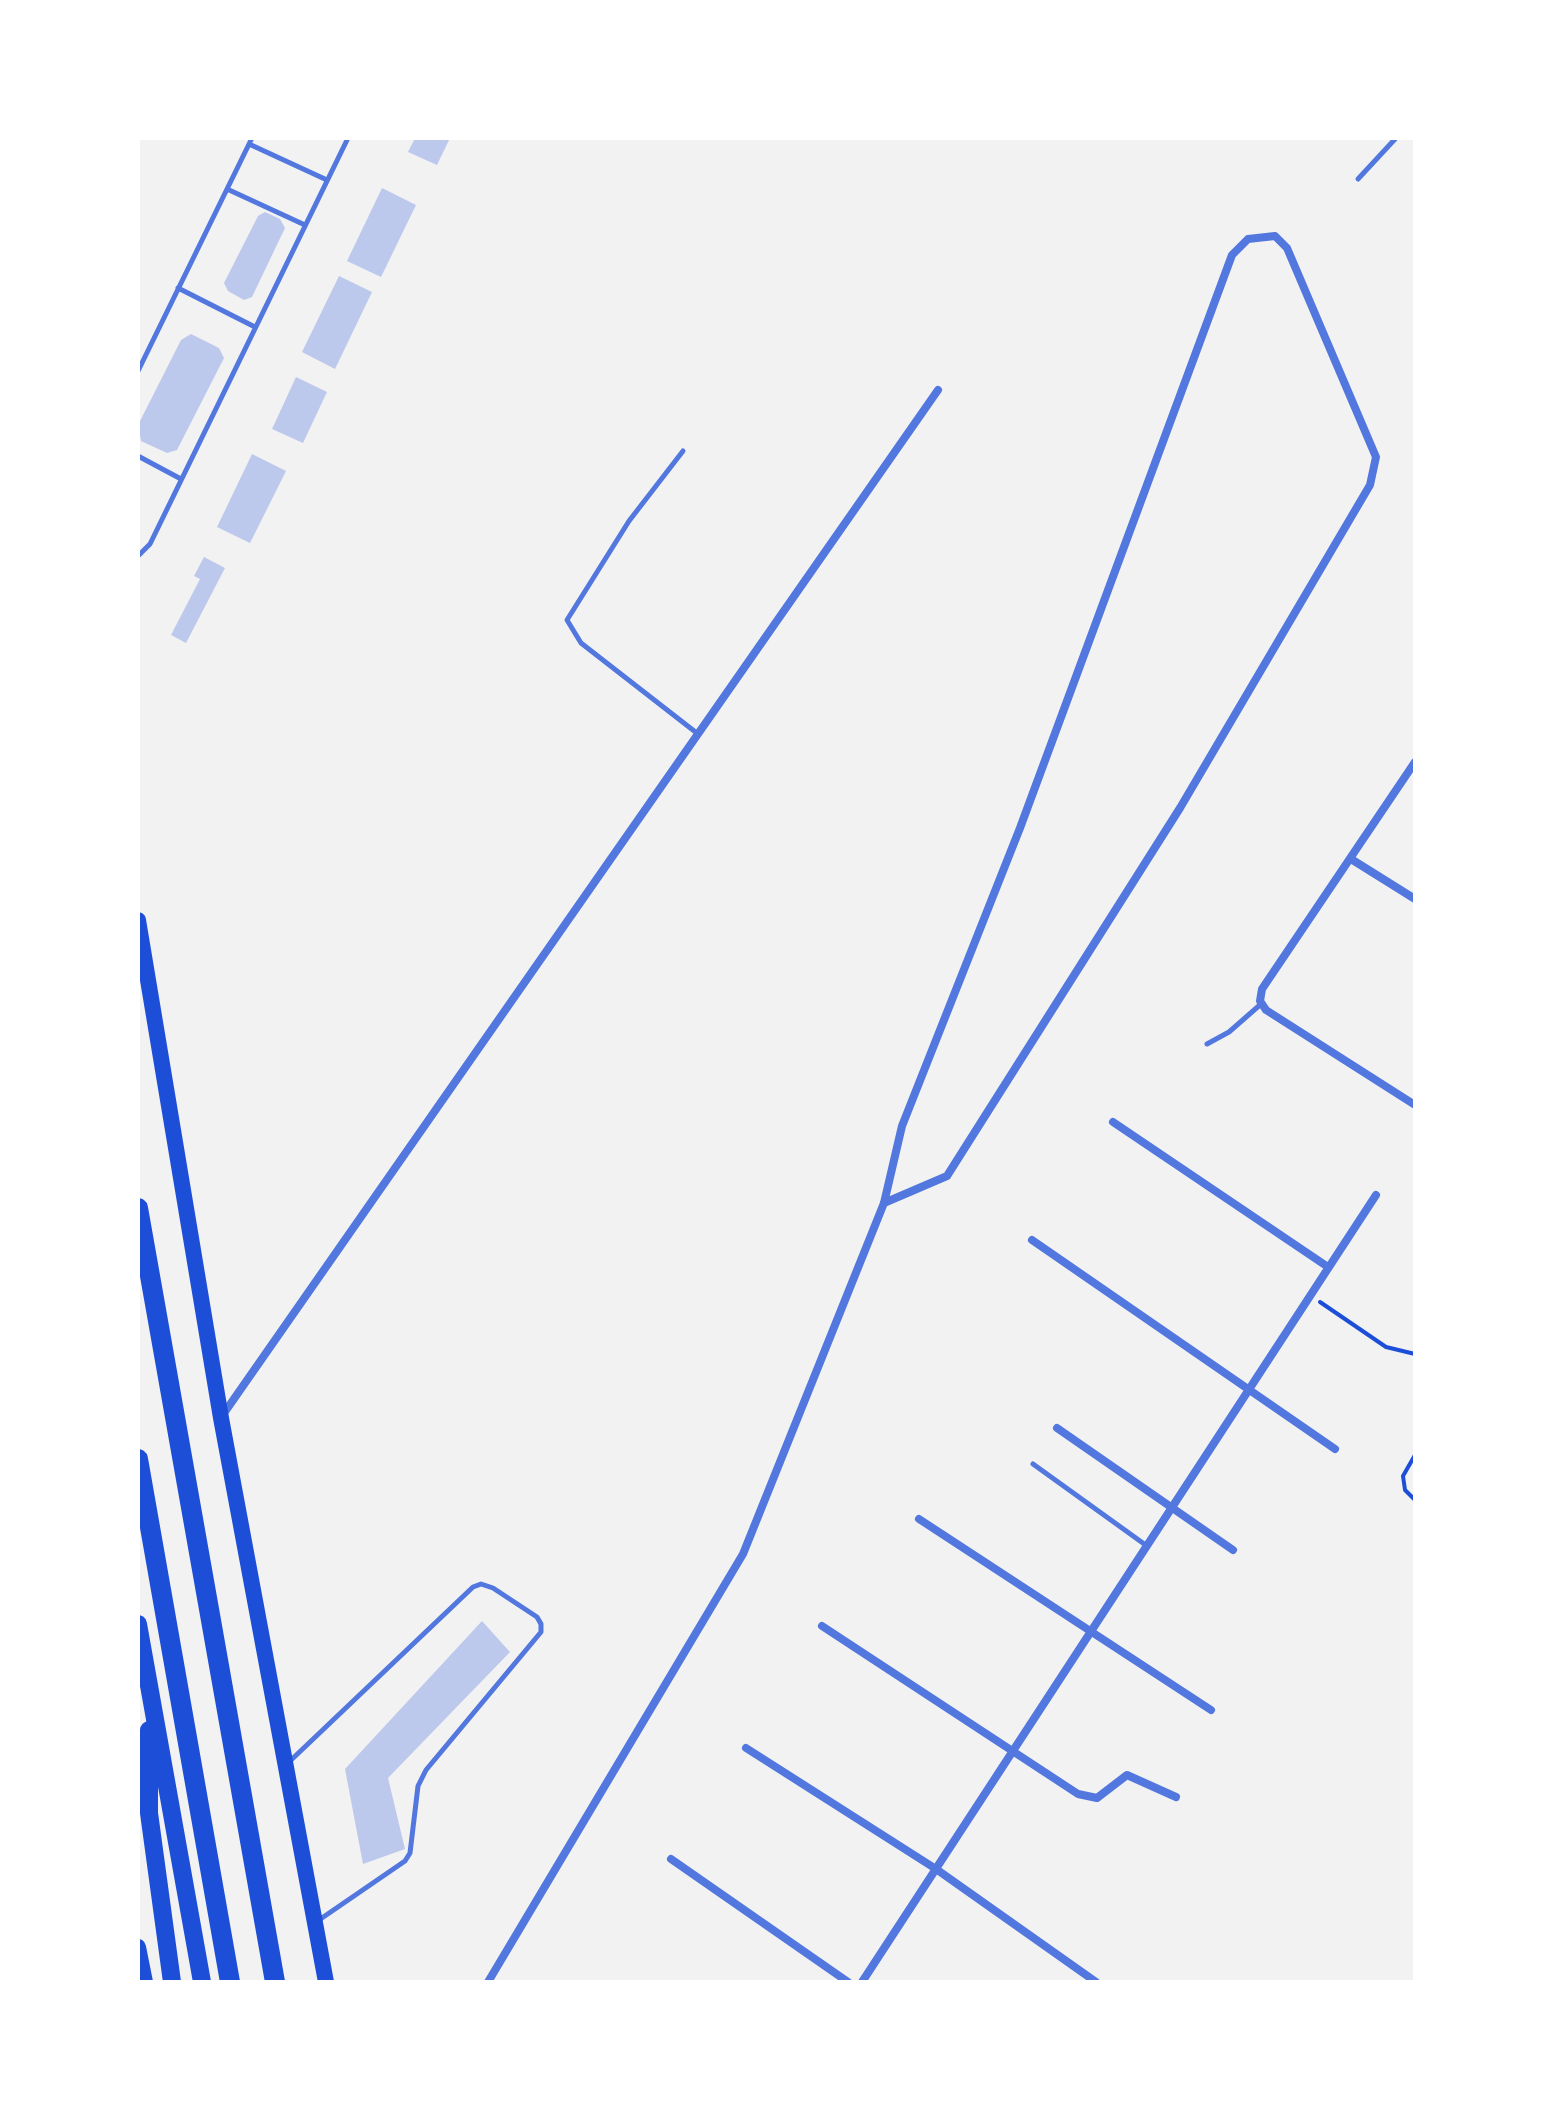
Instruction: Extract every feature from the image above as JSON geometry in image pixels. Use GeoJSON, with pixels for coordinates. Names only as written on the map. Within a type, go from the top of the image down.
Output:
{"type":"FeatureCollection","features":[{"type":"Feature","properties":{"kind":"highway"},"geometry":{"type":"LineString","coordinates":[[138,1210],[274,1982]]}},
{"type":"Feature","properties":{"kind":"highway"},"geometry":{"type":"LineString","coordinates":[[138,1459],[230,1982]]}},
{"type":"Feature","properties":{"kind":"highway"},"geometry":{"type":"LineString","coordinates":[[138,1624],[202,1982]]}},
{"type":"Feature","properties":{"kind":"highway"},"geometry":{"type":"LineString","coordinates":[[148,1681],[149,1813],[172,1982]]}},
{"type":"Feature","properties":{"kind":"main road"},"geometry":{"type":"LineString","coordinates":[[138,920],[221,1418],[326,1982]]}},
{"type":"Feature","properties":{"kind":"main road"},"geometry":{"type":"LineString","coordinates":[[138,1947],[145,1982]]}},
{"type":"Feature","properties":{"kind":"street"},"geometry":{"type":"LineString","coordinates":[[488,1982],[743,1554],[884,1203],[902,1126],[1020,828],[1232,255],[1248,239],[1275,236],[1287,248],[1376,457],[1370,485],[1180,808],[947,1176],[884,1203]]}},
{"type":"Feature","properties":{"kind":"street"},"geometry":{"type":"LineString","coordinates":[[221,1418],[938,390]]}},
{"type":"Feature","properties":{"kind":"street"},"geometry":{"type":"LineString","coordinates":[[1415,762],[1262,989],[1261,1004],[1415,1105]]}},
{"type":"Feature","properties":{"kind":"street"},"geometry":{"type":"LineString","coordinates":[[1351,859],[1415,899]]}},
{"type":"Feature","properties":{"kind":"street"},"geometry":{"type":"LineString","coordinates":[[1113,1122],[1328,1267]]}},
{"type":"Feature","properties":{"kind":"street"},"geometry":{"type":"LineString","coordinates":[[862,1982],[1376,1195]]}},
{"type":"Feature","properties":{"kind":"street"},"geometry":{"type":"LineString","coordinates":[[1032,1240],[1335,1449]]}},
{"type":"Feature","properties":{"kind":"street"},"geometry":{"type":"LineString","coordinates":[[1057,1428],[1233,1550]]}},
{"type":"Feature","properties":{"kind":"street"},"geometry":{"type":"LineString","coordinates":[[919,1519],[1211,1710]]}},
{"type":"Feature","properties":{"kind":"street"},"geometry":{"type":"LineString","coordinates":[[822,1626],[1011,1752],[1086,1797],[1100,1796],[1127,1775],[1176,1797]]}},
{"type":"Feature","properties":{"kind":"street"},"geometry":{"type":"LineString","coordinates":[[746,1748],[936,1869],[1096,1982]]}},
{"type":"Feature","properties":{"kind":"street"},"geometry":{"type":"LineString","coordinates":[[671,1859],[848,1982]]}},
{"type":"Feature","properties":{"kind":"lane"},"geometry":{"type":"LineString","coordinates":[[138,556],[150,544],[348,138]]}},
{"type":"Feature","properties":{"kind":"lane"},"geometry":{"type":"LineString","coordinates":[[1358,179],[1396,138]]}},
{"type":"Feature","properties":{"kind":"lane"},"geometry":{"type":"LineString","coordinates":[[138,371],[250,141],[327,180]]}},
{"type":"Feature","properties":{"kind":"lane"},"geometry":{"type":"LineString","coordinates":[[227,189],[305,225]]}},
{"type":"Feature","properties":{"kind":"lane"},"geometry":{"type":"LineString","coordinates":[[178,288],[255,327]]}},
{"type":"Feature","properties":{"kind":"lane"},"geometry":{"type":"LineString","coordinates":[[683,451],[629,521],[567,620],[581,643],[698,734]]}},
{"type":"Feature","properties":{"kind":"lane"},"geometry":{"type":"LineString","coordinates":[[138,456],[181,479]]}},
{"type":"Feature","properties":{"kind":"lane"},"geometry":{"type":"LineString","coordinates":[[1207,1044],[1229,1032],[1261,1004]]}},
{"type":"Feature","properties":{"kind":"lane"},"geometry":{"type":"LineString","coordinates":[[1033,1464],[1148,1546]]}},
{"type":"Feature","properties":{"kind":"lane"},"geometry":{"type":"LineString","coordinates":[[285,1766],[473,1587],[481,1584],[493,1588],[541,1624],[541,1632],[426,1770],[418,1786],[410,1853],[405,1861],[314,1924]]}},
{"type":"Feature","properties":{"kind":"path"},"geometry":{"type":"LineString","coordinates":[[1310,1295],[1386,1347],[1415,1354]]}},
{"type":"Feature","properties":{"kind":"path"},"geometry":{"type":"LineString","coordinates":[[1415,1455],[1403,1476],[1405,1490],[1415,1500]]}},
{"type":"Feature","properties":{"kind":"building"},"geometry":{"type":"Polygon","coordinates":[[[415,138],[450,138],[437,165],[408,152],[415,138]]]}},
{"type":"Feature","properties":{"kind":"building"},"geometry":{"type":"Polygon","coordinates":[[[382,188],[416,205],[381,277],[347,261],[382,188]]]}},
{"type":"Feature","properties":{"kind":"building"},"geometry":{"type":"Polygon","coordinates":[[[265,212],[280,219],[285,228],[252,297],[244,300],[228,291],[224,283],[258,216],[265,212]]]}},
{"type":"Feature","properties":{"kind":"building"},"geometry":{"type":"Polygon","coordinates":[[[339,276],[372,292],[335,369],[302,352],[339,276]]]}},
{"type":"Feature","properties":{"kind":"building"},"geometry":{"type":"Polygon","coordinates":[[[191,334],[219,348],[224,358],[177,450],[167,453],[141,441],[138,425],[181,340],[191,334]]]}},
{"type":"Feature","properties":{"kind":"building"},"geometry":{"type":"Polygon","coordinates":[[[296,377],[327,392],[303,443],[272,429],[296,377]]]}},
{"type":"Feature","properties":{"kind":"building"},"geometry":{"type":"Polygon","coordinates":[[[252,454],[286,471],[250,543],[217,527],[252,454]]]}},
{"type":"Feature","properties":{"kind":"building"},"geometry":{"type":"Polygon","coordinates":[[[204,557],[225,568],[186,643],[171,635],[200,579],[194,576],[204,557]]]}},
{"type":"Feature","properties":{"kind":"building"},"geometry":{"type":"Polygon","coordinates":[[[482,1621],[510,1652],[388,1778],[405,1849],[363,1864],[345,1769],[482,1621]]]}}]}
